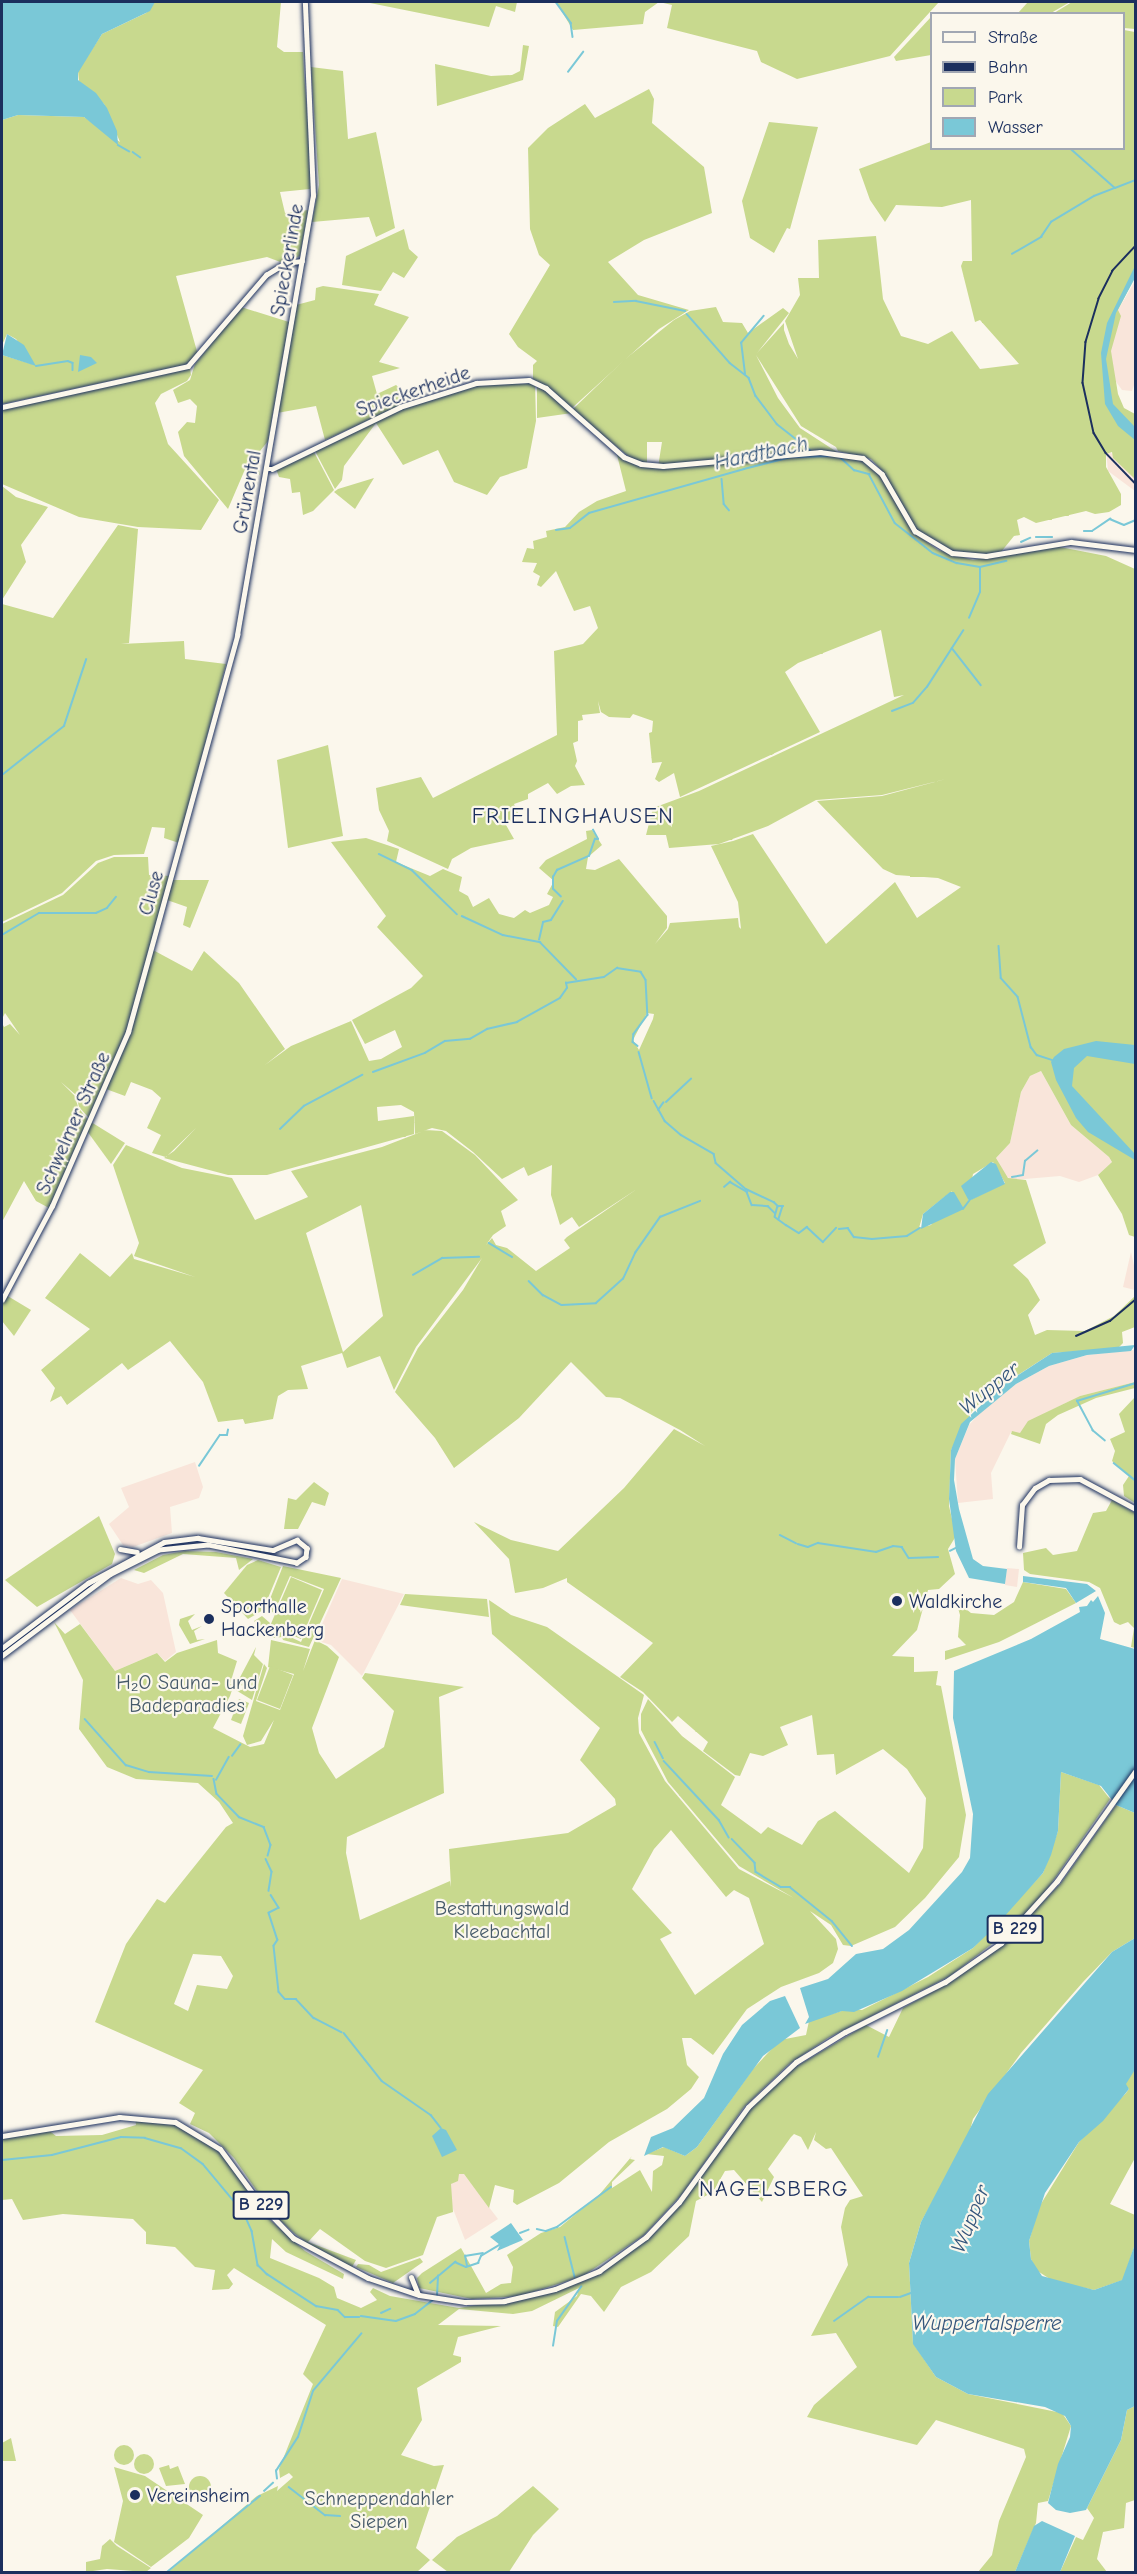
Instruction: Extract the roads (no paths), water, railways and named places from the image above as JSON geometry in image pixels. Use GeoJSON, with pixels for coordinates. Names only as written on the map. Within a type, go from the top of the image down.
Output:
{"type":"FeatureCollection","features":[{"type":"Feature","properties":{"kind":"main road","name":"Spieckerlinde"},"geometry":{"type":"LineString","coordinates":[[270,443],[313,184],[305,2]]}},
{"type":"Feature","properties":{"kind":"main road"},"geometry":{"type":"LineString","coordinates":[[2,407],[188,366],[266,275],[285,263],[302,261]]}},
{"type":"Feature","properties":{"kind":"main road","name":"Spieckerheide"},"geometry":{"type":"LineString","coordinates":[[266,469],[400,407],[476,383],[525,380],[541,385],[624,457],[641,464],[663,466],[838,453],[860,457],[875,465],[908,522],[935,546],[969,556],[1071,542],[1136,550]]}},
{"type":"Feature","properties":{"kind":"main road","name":"Grünental"},"geometry":{"type":"LineString","coordinates":[[223,688],[243,602],[270,443]]}},
{"type":"Feature","properties":{"kind":"main road","name":"Cluse"},"geometry":{"type":"LineString","coordinates":[[151,950],[223,688]]}},
{"type":"Feature","properties":{"kind":"main road","name":"Schwelmer Straße"},"geometry":{"type":"LineString","coordinates":[[2,1300],[52,1206],[123,1046],[151,950]]}},
{"type":"Feature","properties":{"kind":"main road"},"geometry":{"type":"LineString","coordinates":[[1019,1547],[1022,1505],[1032,1490],[1048,1480],[1077,1478],[1136,1509]]}},
{"type":"Feature","properties":{"kind":"main road"},"geometry":{"type":"LineString","coordinates":[[2,1648],[140,1552],[186,1538],[270,1550],[302,1542],[307,1554],[300,1562],[191,1544],[159,1550],[124,1564]]}},
{"type":"Feature","properties":{"kind":"main road"},"geometry":{"type":"LineString","coordinates":[[284,1560],[288,1545]]}},
{"type":"Feature","properties":{"kind":"main road"},"geometry":{"type":"LineString","coordinates":[[120,1549],[140,1552]]}},
{"type":"Feature","properties":{"kind":"main road"},"geometry":{"type":"LineString","coordinates":[[2,1656],[37,1623]]}},
{"type":"Feature","properties":{"kind":"main road","name":"B 229"},"geometry":{"type":"LineString","coordinates":[[2,2136],[127,2116],[182,2124],[220,2149],[262,2206],[293,2238],[348,2269],[404,2291],[452,2301],[492,2302],[540,2294],[587,2277],[631,2250],[674,2209],[740,2116],[781,2074],[827,2041],[933,1989],[993,1949],[1035,1908],[1136,1770]]}},
{"type":"Feature","properties":{"kind":"main road"},"geometry":{"type":"LineString","coordinates":[[404,2291],[411,2277],[419,2295]]}},
{"type":"Feature","properties":{"kind":"water"},"geometry":{"type":"Polygon","coordinates":[[[2,2],[155,2],[150,11],[102,34],[78,73],[78,80],[96,93],[107,108],[117,131],[118,145],[84,117],[18,115],[2,120],[2,2]]]}},
{"type":"Feature","properties":{"kind":"water"},"geometry":{"type":"Polygon","coordinates":[[[1135,266],[1135,278],[1116,313],[1106,359],[1113,404],[1135,427],[1135,440],[1118,426],[1105,404],[1101,353],[1107,323],[1135,266]]]}},
{"type":"Feature","properties":{"kind":"water"},"geometry":{"type":"Polygon","coordinates":[[[7,334],[24,345],[36,366],[2,355],[7,334]]]}},
{"type":"Feature","properties":{"kind":"water"},"geometry":{"type":"Polygon","coordinates":[[[80,355],[91,357],[97,363],[78,372],[80,355]]]}},
{"type":"Feature","properties":{"kind":"water"},"geometry":{"type":"Polygon","coordinates":[[[1096,1041],[1135,1045],[1135,1064],[1087,1056],[1074,1068],[1072,1086],[1135,1154],[1135,1160],[1088,1132],[1076,1118],[1056,1080],[1051,1062],[1054,1057],[1064,1049],[1096,1041]]]}},
{"type":"Feature","properties":{"kind":"water"},"geometry":{"type":"Polygon","coordinates":[[[991,1162],[996,1164],[1005,1184],[969,1201],[961,1186],[991,1162]]]}},
{"type":"Feature","properties":{"kind":"water"},"geometry":{"type":"Polygon","coordinates":[[[950,1192],[954,1192],[964,1209],[921,1229],[923,1214],[950,1192]]]}},
{"type":"Feature","properties":{"kind":"water"},"geometry":{"type":"Polygon","coordinates":[[[1135,1345],[1131,1351],[1087,1355],[1049,1366],[1016,1384],[970,1422],[955,1459],[954,1480],[959,1509],[973,1559],[983,1566],[1007,1569],[1005,1584],[969,1578],[956,1551],[949,1499],[951,1450],[961,1424],[1003,1385],[1052,1353],[1135,1345]]]}},
{"type":"Feature","properties":{"kind":"water"},"geometry":{"type":"Polygon","coordinates":[[[1023,1576],[1087,1584],[1096,1591],[1076,1603],[1066,1588],[1023,1582],[1023,1576]]]}},
{"type":"Feature","properties":{"kind":"water"},"geometry":{"type":"Polygon","coordinates":[[[1098,1596],[1105,1613],[1100,1639],[1135,1649],[1135,1813],[1116,1805],[1101,1786],[1061,1772],[1058,1831],[1051,1855],[1043,1873],[995,1927],[973,1948],[902,1991],[854,2012],[842,2011],[805,2024],[809,2017],[800,1988],[828,1979],[856,1954],[883,1949],[909,1930],[962,1872],[970,1858],[973,1814],[953,1718],[954,1671],[1031,1639],[1080,1612],[1079,1607],[1087,1606],[1098,1596]]]}},
{"type":"Feature","properties":{"kind":"water","name":"Wuppertalsperre"},"geometry":{"type":"Polygon","coordinates":[[[1135,1938],[1136,2068],[1126,2084],[1129,2089],[1103,2121],[1079,2142],[1045,2193],[1029,2241],[1031,2259],[1042,2276],[1094,2290],[1122,2280],[1135,2244],[1135,2406],[1127,2410],[1121,2440],[1086,2510],[1070,2513],[1056,2510],[1048,2503],[1058,2464],[1070,2437],[1071,2426],[1065,2416],[1045,2407],[968,2394],[936,2377],[913,2344],[909,2263],[921,2222],[988,2094],[1112,1952],[1135,1938]]]}},
{"type":"Feature","properties":{"kind":"water"},"geometry":{"type":"Polygon","coordinates":[[[785,1996],[800,2028],[763,2056],[697,2147],[685,2156],[663,2147],[644,2156],[651,2137],[673,2128],[704,2098],[723,2054],[742,2025],[770,2001],[785,1996]]]}},
{"type":"Feature","properties":{"kind":"water"},"geometry":{"type":"Polygon","coordinates":[[[441,2128],[446,2130],[457,2150],[442,2157],[432,2136],[441,2128]]]}},
{"type":"Feature","properties":{"kind":"water"},"geometry":{"type":"Polygon","coordinates":[[[511,2223],[523,2240],[497,2251],[500,2245],[490,2237],[511,2223]]]}},
{"type":"Feature","properties":{"kind":"water"},"geometry":{"type":"Polygon","coordinates":[[[1042,2521],[1075,2536],[1060,2572],[1015,2572],[1034,2526],[1042,2521]]]}},
{"type":"Feature","properties":{"kind":"waterway"},"geometry":{"type":"LineString","coordinates":[[556,2],[571,23],[573,37]]}},
{"type":"Feature","properties":{"kind":"waterway"},"geometry":{"type":"LineString","coordinates":[[568,72],[583,52]]}},
{"type":"Feature","properties":{"kind":"waterway"},"geometry":{"type":"LineString","coordinates":[[118,145],[129,151]]}},
{"type":"Feature","properties":{"kind":"waterway"},"geometry":{"type":"LineString","coordinates":[[1072,150],[1115,188],[1136,180]]}},
{"type":"Feature","properties":{"kind":"waterway"},"geometry":{"type":"LineString","coordinates":[[133,152],[140,157]]}},
{"type":"Feature","properties":{"kind":"waterway"},"geometry":{"type":"LineString","coordinates":[[1012,254],[1041,237],[1051,222],[1094,196],[1115,188]]}},
{"type":"Feature","properties":{"kind":"waterway"},"geometry":{"type":"LineString","coordinates":[[614,302],[636,301],[685,311]]}},
{"type":"Feature","properties":{"kind":"waterway"},"geometry":{"type":"LineString","coordinates":[[687,314],[730,363],[749,378],[756,396],[777,424],[810,450]]}},
{"type":"Feature","properties":{"kind":"waterway"},"geometry":{"type":"LineString","coordinates":[[745,374],[741,343],[764,316]]}},
{"type":"Feature","properties":{"kind":"waterway"},"geometry":{"type":"LineString","coordinates":[[36,366],[68,361],[73,363],[73,370]]}},
{"type":"Feature","properties":{"kind":"waterway","name":"Hardtbach"},"geometry":{"type":"LineString","coordinates":[[556,530],[570,528],[589,513],[744,469],[791,457],[832,456]]}},
{"type":"Feature","properties":{"kind":"waterway","name":"Hardtbach"},"geometry":{"type":"LineString","coordinates":[[839,456],[854,470],[869,474],[895,523],[933,553],[957,563],[980,567],[1006,561]]}},
{"type":"Feature","properties":{"kind":"waterway"},"geometry":{"type":"LineString","coordinates":[[722,479],[724,504],[729,510]]}},
{"type":"Feature","properties":{"kind":"waterway","name":"Hardtbach"},"geometry":{"type":"LineString","coordinates":[[1084,531],[1092,531],[1110,519],[1124,525],[1136,520]]}},
{"type":"Feature","properties":{"kind":"waterway","name":"Hardtbach"},"geometry":{"type":"LineString","coordinates":[[1036,537],[1052,537]]}},
{"type":"Feature","properties":{"kind":"waterway","name":"Hardtbach"},"geometry":{"type":"LineString","coordinates":[[1021,542],[1030,538]]}},
{"type":"Feature","properties":{"kind":"waterway"},"geometry":{"type":"LineString","coordinates":[[969,618],[980,592],[980,568]]}},
{"type":"Feature","properties":{"kind":"waterway"},"geometry":{"type":"LineString","coordinates":[[892,711],[913,703],[927,687],[963,631]]}},
{"type":"Feature","properties":{"kind":"waterway"},"geometry":{"type":"LineString","coordinates":[[952,648],[981,685]]}},
{"type":"Feature","properties":{"kind":"waterway"},"geometry":{"type":"LineString","coordinates":[[2,775],[64,726],[86,660]]}},
{"type":"Feature","properties":{"kind":"waterway"},"geometry":{"type":"LineString","coordinates":[[561,897],[553,889],[553,877],[557,870],[589,856],[595,839],[598,839],[593,830]]}},
{"type":"Feature","properties":{"kind":"waterway"},"geometry":{"type":"LineString","coordinates":[[379,854],[412,870],[457,914]]}},
{"type":"Feature","properties":{"kind":"waterway"},"geometry":{"type":"LineString","coordinates":[[2,935],[39,913],[96,913],[107,908],[116,897]]}},
{"type":"Feature","properties":{"kind":"waterway"},"geometry":{"type":"LineString","coordinates":[[539,940],[543,922],[551,920],[563,901]]}},
{"type":"Feature","properties":{"kind":"waterway"},"geometry":{"type":"LineString","coordinates":[[462,916],[503,935],[540,942],[576,979]]}},
{"type":"Feature","properties":{"kind":"waterway"},"geometry":{"type":"LineString","coordinates":[[999,946],[1001,978],[1018,997],[1031,1047],[1037,1055],[1052,1060]]}},
{"type":"Feature","properties":{"kind":"waterway"},"geometry":{"type":"LineString","coordinates":[[373,1072],[425,1053],[445,1041],[470,1039],[487,1029],[517,1022],[560,998],[567,988],[566,983],[604,977],[617,968],[641,972],[646,980],[648,1015],[634,1034],[633,1042],[638,1046]]}},
{"type":"Feature","properties":{"kind":"waterway"},"geometry":{"type":"LineString","coordinates":[[639,1052],[652,1098]]}},
{"type":"Feature","properties":{"kind":"waterway"},"geometry":{"type":"LineString","coordinates":[[280,1129],[304,1106],[362,1075]]}},
{"type":"Feature","properties":{"kind":"waterway"},"geometry":{"type":"LineString","coordinates":[[666,1102],[691,1079]]}},
{"type":"Feature","properties":{"kind":"waterway"},"geometry":{"type":"LineString","coordinates":[[654,1101],[665,1121],[681,1135],[714,1154],[716,1163],[746,1189],[774,1202],[778,1206],[775,1217],[786,1225],[799,1233],[807,1227],[823,1242],[836,1228]]}},
{"type":"Feature","properties":{"kind":"waterway"},"geometry":{"type":"LineString","coordinates":[[658,1110],[663,1103]]}},
{"type":"Feature","properties":{"kind":"waterway"},"geometry":{"type":"LineString","coordinates":[[1012,1177],[1023,1175],[1025,1161],[1037,1151]]}},
{"type":"Feature","properties":{"kind":"waterway"},"geometry":{"type":"LineString","coordinates":[[724,1187],[730,1182],[747,1192],[752,1205],[768,1206],[775,1213]]}},
{"type":"Feature","properties":{"kind":"waterway"},"geometry":{"type":"LineString","coordinates":[[529,1281],[543,1295],[562,1305],[596,1303],[623,1279],[635,1253],[660,1217],[700,1201]]}},
{"type":"Feature","properties":{"kind":"waterway"},"geometry":{"type":"LineString","coordinates":[[963,1209],[969,1201]]}},
{"type":"Feature","properties":{"kind":"waterway"},"geometry":{"type":"LineString","coordinates":[[779,1206],[783,1206],[779,1219]]}},
{"type":"Feature","properties":{"kind":"waterway"},"geometry":{"type":"LineString","coordinates":[[839,1229],[848,1228],[854,1237],[872,1239],[907,1236],[920,1228]]}},
{"type":"Feature","properties":{"kind":"waterway"},"geometry":{"type":"LineString","coordinates":[[489,1243],[512,1257]]}},
{"type":"Feature","properties":{"kind":"waterway"},"geometry":{"type":"LineString","coordinates":[[413,1275],[442,1258],[479,1257]]}},
{"type":"Feature","properties":{"kind":"waterway"},"geometry":{"type":"LineString","coordinates":[[1105,1441],[1093,1431],[1077,1401],[1136,1383]]}},
{"type":"Feature","properties":{"kind":"waterway"},"geometry":{"type":"LineString","coordinates":[[199,1466],[220,1435],[227,1435],[228,1430]]}},
{"type":"Feature","properties":{"kind":"waterway"},"geometry":{"type":"LineString","coordinates":[[1114,1463],[1136,1481]]}},
{"type":"Feature","properties":{"kind":"waterway"},"geometry":{"type":"LineString","coordinates":[[780,1535],[796,1543]]}},
{"type":"Feature","properties":{"kind":"waterway"},"geometry":{"type":"LineString","coordinates":[[798,1544],[808,1547],[818,1543],[876,1552],[893,1546],[902,1547],[909,1558],[938,1557]]}},
{"type":"Feature","properties":{"kind":"waterway"},"geometry":{"type":"LineString","coordinates":[[950,1551],[958,1547]]}},
{"type":"Feature","properties":{"kind":"waterway"},"geometry":{"type":"LineString","coordinates":[[85,1719],[126,1765],[149,1772],[212,1776]]}},
{"type":"Feature","properties":{"kind":"waterway"},"geometry":{"type":"LineString","coordinates":[[655,1742],[663,1758]]}},
{"type":"Feature","properties":{"kind":"waterway"},"geometry":{"type":"LineString","coordinates":[[232,1756],[240,1745]]}},
{"type":"Feature","properties":{"kind":"waterway"},"geometry":{"type":"LineString","coordinates":[[216,1780],[229,1757]]}},
{"type":"Feature","properties":{"kind":"waterway"},"geometry":{"type":"LineString","coordinates":[[664,1761],[719,1820],[729,1837]]}},
{"type":"Feature","properties":{"kind":"waterway"},"geometry":{"type":"LineString","coordinates":[[214,1779],[217,1794],[239,1817],[264,1827],[271,1845],[268,1856]]}},
{"type":"Feature","properties":{"kind":"waterway"},"geometry":{"type":"LineString","coordinates":[[732,1839],[755,1863],[756,1872],[781,1887],[790,1887],[832,1921],[852,1946]]}},
{"type":"Feature","properties":{"kind":"waterway"},"geometry":{"type":"LineString","coordinates":[[266,1859],[272,1872],[269,1891]]}},
{"type":"Feature","properties":{"kind":"waterway"},"geometry":{"type":"LineString","coordinates":[[271,1895],[279,1908],[269,1913],[278,1940],[274,1946],[279,1992],[285,1999],[296,1999],[314,2018],[342,2032]]}},
{"type":"Feature","properties":{"kind":"waterway"},"geometry":{"type":"LineString","coordinates":[[878,2057],[887,2031]]}},
{"type":"Feature","properties":{"kind":"waterway"},"geometry":{"type":"LineString","coordinates":[[344,2033],[382,2081],[431,2115],[441,2128]]}},
{"type":"Feature","properties":{"kind":"waterway"},"geometry":{"type":"LineString","coordinates":[[2,2160],[52,2155],[121,2137],[145,2138],[181,2148],[203,2164],[244,2213],[252,2231],[258,2265],[267,2274],[316,2306],[338,2310],[345,2317],[359,2317]]}},
{"type":"Feature","properties":{"kind":"waterway"},"geometry":{"type":"LineString","coordinates":[[537,2229],[546,2231],[557,2227],[611,2187]]}},
{"type":"Feature","properties":{"kind":"waterway"},"geometry":{"type":"LineString","coordinates":[[520,2233],[528,2230]]}},
{"type":"Feature","properties":{"kind":"waterway"},"geometry":{"type":"LineString","coordinates":[[565,2237],[575,2277]]}},
{"type":"Feature","properties":{"kind":"waterway"},"geometry":{"type":"LineString","coordinates":[[430,2283],[455,2262],[466,2267],[478,2263],[481,2256],[501,2244]]}},
{"type":"Feature","properties":{"kind":"waterway"},"geometry":{"type":"LineString","coordinates":[[467,2266],[465,2256],[483,2253]]}},
{"type":"Feature","properties":{"kind":"waterway"},"geometry":{"type":"LineString","coordinates":[[437,2296],[438,2276]]}},
{"type":"Feature","properties":{"kind":"waterway"},"geometry":{"type":"LineString","coordinates":[[553,2346],[557,2321],[581,2287]]}},
{"type":"Feature","properties":{"kind":"waterway"},"geometry":{"type":"LineString","coordinates":[[900,2297],[911,2293]]}},
{"type":"Feature","properties":{"kind":"waterway"},"geometry":{"type":"LineString","coordinates":[[834,2321],[868,2297],[898,2297]]}},
{"type":"Feature","properties":{"kind":"waterway"},"geometry":{"type":"LineString","coordinates":[[361,2316],[396,2321],[415,2314],[434,2299]]}},
{"type":"Feature","properties":{"kind":"waterway"},"geometry":{"type":"LineString","coordinates":[[381,2313],[390,2309]]}},
{"type":"Feature","properties":{"kind":"waterway"},"geometry":{"type":"LineString","coordinates":[[277,2479],[276,2471],[298,2437],[313,2391],[361,2334]]}},
{"type":"Feature","properties":{"kind":"waterway"},"geometry":{"type":"LineString","coordinates":[[264,2491],[273,2483]]}},
{"type":"Feature","properties":{"kind":"waterway"},"geometry":{"type":"LineString","coordinates":[[289,2487],[325,2515],[340,2516]]}},
{"type":"Feature","properties":{"kind":"waterway"},"geometry":{"type":"LineString","coordinates":[[167,2572],[260,2496]]}},
{"type":"Feature","properties":{"kind":"railway"},"geometry":{"type":"LineString","coordinates":[[1136,246],[1113,271],[1099,299],[1086,342],[1083,383],[1094,433],[1106,453],[1136,484]]}},
{"type":"Feature","properties":{"kind":"railway"},"geometry":{"type":"LineString","coordinates":[[1076,1336],[1110,1321],[1136,1299]]}},
{"type":"Feature","properties":{"kind":"place","name":"Waldkirche"},"geometry":{"type":"Point","coordinates":[897,1601]}},
{"type":"Feature","properties":{"kind":"place","name":"Sporthalle Hackenberg"},"geometry":{"type":"Point","coordinates":[209,1619]}},
{"type":"Feature","properties":{"kind":"place","name":"Vereinsheim"},"geometry":{"type":"Point","coordinates":[135,2495]}},
{"type":"Feature","properties":{"kind":"district","name":"FRIELINGHAUSEN"},"geometry":{"type":"Point","coordinates":[573,817]}},
{"type":"Feature","properties":{"kind":"district","name":"NAGELSBERG"},"geometry":{"type":"Point","coordinates":[774,2190]}},
{"type":"Feature","properties":{"kind":"water label","name":"Wupper"},"geometry":{"type":"Point","coordinates":[989,1388]}},
{"type":"Feature","properties":{"kind":"water label","name":"Wupper"},"geometry":{"type":"Point","coordinates":[970,2219]}},
{"type":"Feature","properties":{"kind":"park label","name":"H₂O Sauna- und Badeparadies"},"geometry":{"type":"Point","coordinates":[187,1694]}},
{"type":"Feature","properties":{"kind":"park label","name":"Bestattungswald Kleebachtal"},"geometry":{"type":"Point","coordinates":[502,1920]}},
{"type":"Feature","properties":{"kind":"park label","name":"Schneppendahler Siepen"},"geometry":{"type":"Point","coordinates":[379,2510]}}]}
